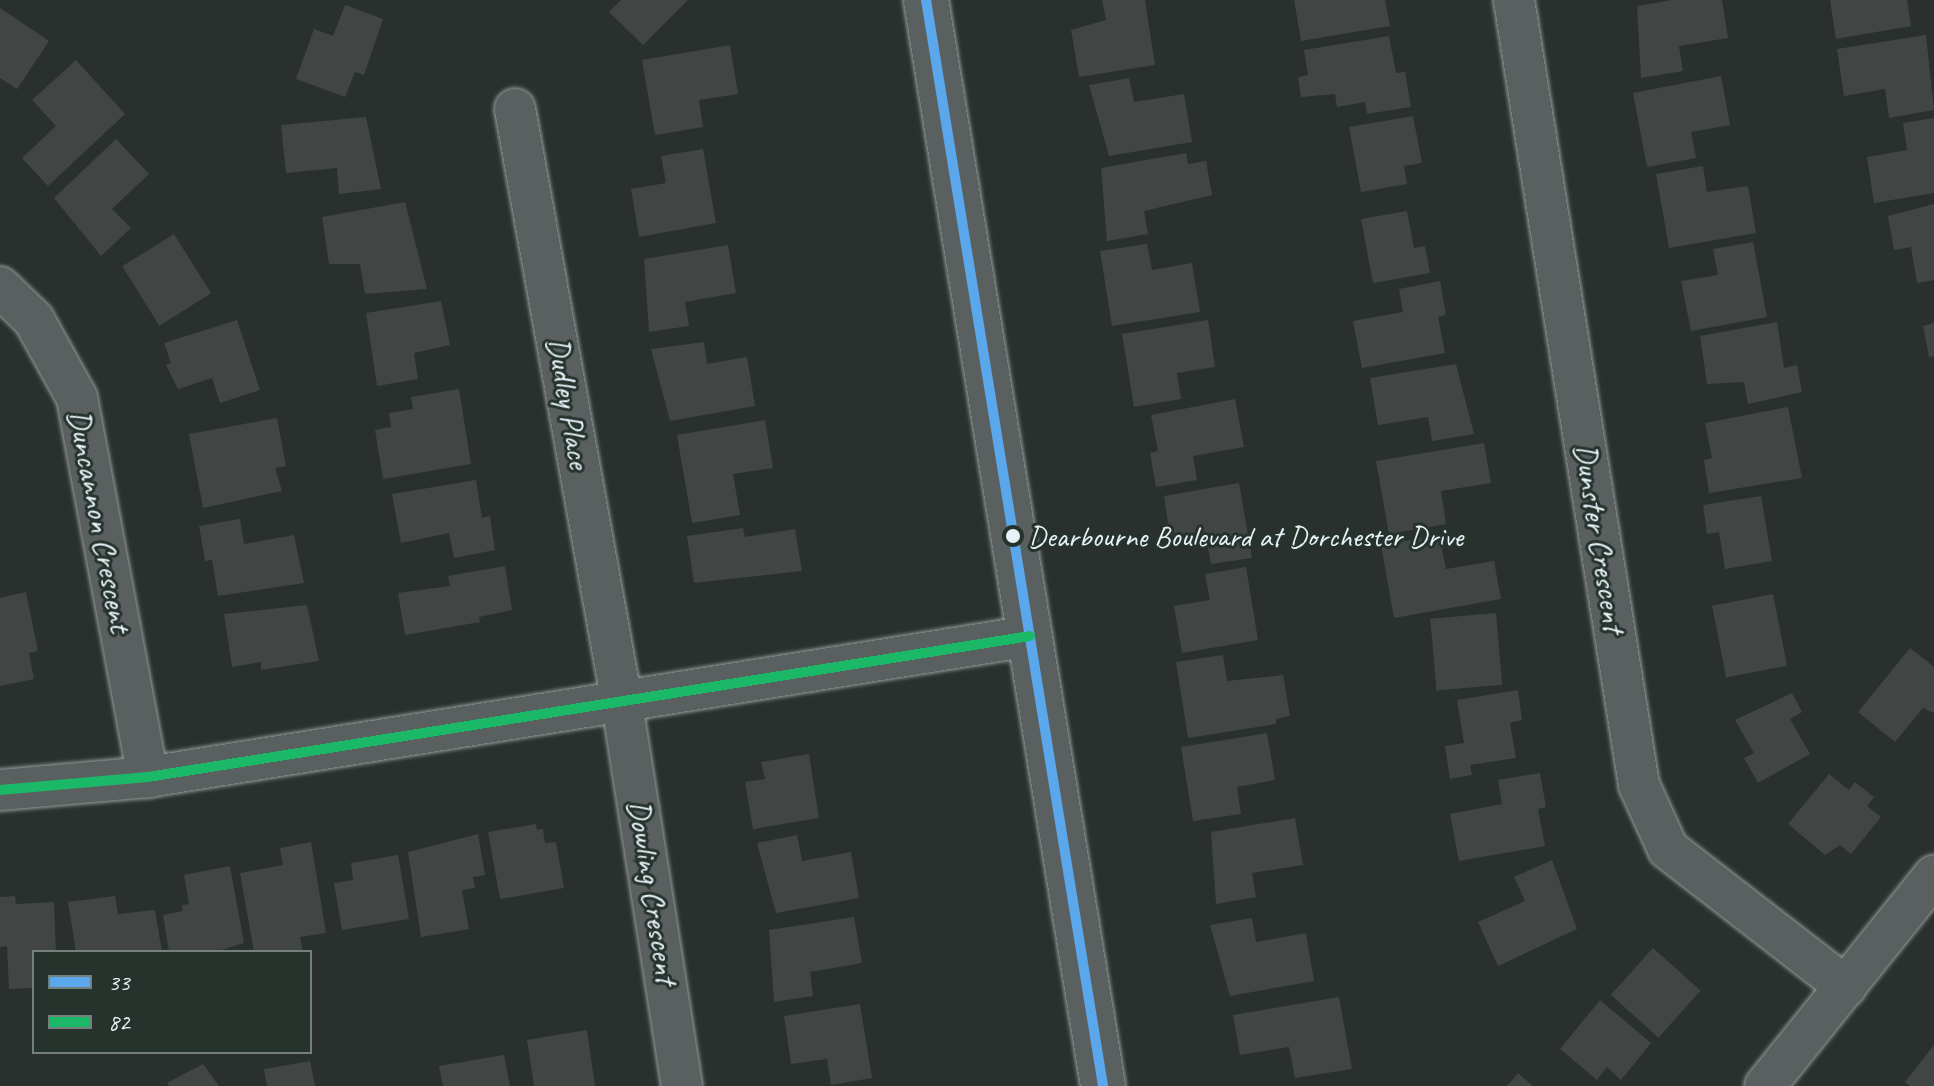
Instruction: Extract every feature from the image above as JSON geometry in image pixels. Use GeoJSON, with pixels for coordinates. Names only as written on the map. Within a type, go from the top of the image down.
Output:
{"type":"FeatureCollection","features":[{"type":"Feature","properties":{"kind":"street"},"geometry":{"type":"LineString","coordinates":[[926,0],[1103,1086]]}},
{"type":"Feature","properties":{"kind":"street","name":"Dunster Crescent"},"geometry":{"type":"LineString","coordinates":[[1514,0],[1639,785],[1668,849],[1846,987]]}},
{"type":"Feature","properties":{"kind":"street","name":"Dudley Place"},"geometry":{"type":"LineString","coordinates":[[515,109],[621,697]]}},
{"type":"Feature","properties":{"kind":"street","name":"Duncannon Crescent"},"geometry":{"type":"LineString","coordinates":[[0,287],[34,320],[77,398],[148,777]]}},
{"type":"Feature","properties":{"kind":"street"},"geometry":{"type":"LineString","coordinates":[[0,790],[148,777],[621,697],[1030,636]]}},
{"type":"Feature","properties":{"kind":"street","name":"Dowling Crescent"},"geometry":{"type":"LineString","coordinates":[[621,697],[682,1086]]}},
{"type":"Feature","properties":{"kind":"street"},"geometry":{"type":"LineString","coordinates":[[1765,1086],[1934,876]]}},
{"type":"Feature","properties":{"kind":"building"},"geometry":{"type":"Polygon","coordinates":[[[621,0],[688,0],[643,45],[609,12],[621,0]]]}},
{"type":"Feature","properties":{"kind":"building"},"geometry":{"type":"Polygon","coordinates":[[[1102,0],[1145,0],[1155,65],[1079,77],[1071,30],[1106,20],[1102,0]]]}},
{"type":"Feature","properties":{"kind":"building"},"geometry":{"type":"Polygon","coordinates":[[[1294,0],[1385,0],[1390,26],[1301,41],[1294,0]]]}},
{"type":"Feature","properties":{"kind":"building"},"geometry":{"type":"Polygon","coordinates":[[[1672,0],[1722,0],[1728,38],[1679,46],[1683,71],[1641,78],[1637,6],[1672,0]]]}},
{"type":"Feature","properties":{"kind":"building"},"geometry":{"type":"Polygon","coordinates":[[[1830,0],[1907,0],[1911,26],[1836,39],[1830,0]]]}},
{"type":"Feature","properties":{"kind":"building"},"geometry":{"type":"Polygon","coordinates":[[[345,5],[383,19],[364,75],[355,72],[345,97],[296,79],[314,29],[333,36],[345,5]]]}},
{"type":"Feature","properties":{"kind":"building"},"geometry":{"type":"Polygon","coordinates":[[[0,8],[49,41],[17,89],[0,78],[0,8]]]}},
{"type":"Feature","properties":{"kind":"building"},"geometry":{"type":"Polygon","coordinates":[[[1926,35],[1934,110],[1889,118],[1885,89],[1844,96],[1837,49],[1926,35]]]}},
{"type":"Feature","properties":{"kind":"building"},"geometry":{"type":"Polygon","coordinates":[[[1389,36],[1396,73],[1405,72],[1411,107],[1367,114],[1365,102],[1337,107],[1335,94],[1301,97],[1298,77],[1308,75],[1304,50],[1389,36]]]}},
{"type":"Feature","properties":{"kind":"building"},"geometry":{"type":"Polygon","coordinates":[[[730,45],[738,94],[699,100],[703,127],[655,135],[642,60],[730,45]]]}},
{"type":"Feature","properties":{"kind":"building"},"geometry":{"type":"Polygon","coordinates":[[[76,60],[125,114],[48,186],[22,158],[56,126],[32,100],[76,60]]]}},
{"type":"Feature","properties":{"kind":"building"},"geometry":{"type":"Polygon","coordinates":[[[1721,76],[1730,125],[1691,132],[1696,158],[1647,167],[1633,93],[1721,76]]]}},
{"type":"Feature","properties":{"kind":"building"},"geometry":{"type":"Polygon","coordinates":[[[1129,78],[1134,102],[1184,94],[1192,142],[1109,156],[1089,85],[1129,78]]]}},
{"type":"Feature","properties":{"kind":"building"},"geometry":{"type":"Polygon","coordinates":[[[1413,116],[1422,163],[1404,166],[1407,184],[1361,192],[1349,127],[1413,116]]]}},
{"type":"Feature","properties":{"kind":"building"},"geometry":{"type":"Polygon","coordinates":[[[366,117],[381,189],[339,194],[337,168],[286,173],[281,125],[366,117]]]}},
{"type":"Feature","properties":{"kind":"building"},"geometry":{"type":"Polygon","coordinates":[[[1934,118],[1934,193],[1874,203],[1867,157],[1907,150],[1903,123],[1934,118]]]}},
{"type":"Feature","properties":{"kind":"building"},"geometry":{"type":"Polygon","coordinates":[[[116,139],[149,174],[112,209],[131,228],[101,256],[54,198],[116,139]]]}},
{"type":"Feature","properties":{"kind":"building"},"geometry":{"type":"Polygon","coordinates":[[[703,149],[716,223],[639,237],[631,189],[666,183],[661,156],[703,149]]]}},
{"type":"Feature","properties":{"kind":"building"},"geometry":{"type":"Polygon","coordinates":[[[1186,153],[1188,164],[1206,161],[1212,195],[1144,211],[1148,234],[1107,241],[1101,168],[1186,153]]]}},
{"type":"Feature","properties":{"kind":"building"},"geometry":{"type":"Polygon","coordinates":[[[1703,166],[1707,192],[1748,186],[1756,233],[1669,248],[1656,174],[1703,166]]]}},
{"type":"Feature","properties":{"kind":"building"},"geometry":{"type":"Polygon","coordinates":[[[405,202],[427,289],[365,294],[360,264],[329,264],[322,217],[405,202]]]}},
{"type":"Feature","properties":{"kind":"building"},"geometry":{"type":"Polygon","coordinates":[[[1934,204],[1934,280],[1917,283],[1911,247],[1894,250],[1888,216],[1934,204]]]}},
{"type":"Feature","properties":{"kind":"building"},"geometry":{"type":"Polygon","coordinates":[[[1407,211],[1414,248],[1425,246],[1430,273],[1373,283],[1361,219],[1407,211]]]}},
{"type":"Feature","properties":{"kind":"building"},"geometry":{"type":"Polygon","coordinates":[[[174,234],[211,293],[159,326],[122,266],[174,234]]]}},
{"type":"Feature","properties":{"kind":"building"},"geometry":{"type":"Polygon","coordinates":[[[1753,242],[1767,317],[1691,331],[1681,281],[1718,275],[1713,249],[1753,242]]]}},
{"type":"Feature","properties":{"kind":"building"},"geometry":{"type":"Polygon","coordinates":[[[1147,244],[1152,270],[1192,263],[1200,312],[1112,326],[1100,251],[1147,244]]]}},
{"type":"Feature","properties":{"kind":"building"},"geometry":{"type":"Polygon","coordinates":[[[728,245],[736,293],[685,302],[689,326],[649,332],[644,259],[728,245]]]}},
{"type":"Feature","properties":{"kind":"building"},"geometry":{"type":"Polygon","coordinates":[[[1440,281],[1446,315],[1438,317],[1445,353],[1362,368],[1353,321],[1403,312],[1399,289],[1440,281]]]}},
{"type":"Feature","properties":{"kind":"building"},"geometry":{"type":"Polygon","coordinates":[[[441,301],[450,345],[414,353],[418,379],[377,386],[366,313],[441,301]]]}},
{"type":"Feature","properties":{"kind":"building"},"geometry":{"type":"Polygon","coordinates":[[[237,320],[260,390],[220,403],[212,378],[178,389],[166,365],[171,363],[164,343],[237,320]]]}},
{"type":"Feature","properties":{"kind":"building"},"geometry":{"type":"Polygon","coordinates":[[[1208,320],[1215,367],[1177,373],[1181,399],[1134,407],[1122,334],[1208,320]]]}},
{"type":"Feature","properties":{"kind":"building"},"geometry":{"type":"Polygon","coordinates":[[[1777,322],[1784,368],[1797,365],[1802,392],[1748,404],[1744,382],[1707,384],[1700,336],[1777,322]]]}},
{"type":"Feature","properties":{"kind":"building"},"geometry":{"type":"Polygon","coordinates":[[[1934,323],[1934,356],[1929,357],[1923,326],[1934,323]]]}},
{"type":"Feature","properties":{"kind":"building"},"geometry":{"type":"Polygon","coordinates":[[[704,342],[707,364],[747,357],[755,406],[670,421],[651,349],[704,342]]]}},
{"type":"Feature","properties":{"kind":"building"},"geometry":{"type":"Polygon","coordinates":[[[1456,364],[1474,434],[1432,441],[1428,417],[1378,425],[1370,378],[1456,364]]]}},
{"type":"Feature","properties":{"kind":"building"},"geometry":{"type":"Polygon","coordinates":[[[459,389],[471,464],[383,479],[375,430],[391,427],[389,413],[413,409],[411,397],[459,389]]]}},
{"type":"Feature","properties":{"kind":"building"},"geometry":{"type":"Polygon","coordinates":[[[1235,399],[1244,447],[1193,456],[1197,480],[1156,487],[1150,453],[1158,451],[1151,415],[1235,399]]]}},
{"type":"Feature","properties":{"kind":"building"},"geometry":{"type":"Polygon","coordinates":[[[1788,407],[1802,478],[1709,493],[1704,460],[1712,458],[1705,423],[1788,407]]]}},
{"type":"Feature","properties":{"kind":"building"},"geometry":{"type":"Polygon","coordinates":[[[277,418],[286,466],[275,468],[282,491],[203,508],[189,434],[277,418]]]}},
{"type":"Feature","properties":{"kind":"building"},"geometry":{"type":"Polygon","coordinates":[[[765,420],[773,468],[733,474],[740,515],[692,523],[677,435],[765,420]]]}},
{"type":"Feature","properties":{"kind":"building"},"geometry":{"type":"Polygon","coordinates":[[[1484,443],[1491,483],[1441,491],[1446,524],[1389,534],[1376,461],[1484,443]]]}},
{"type":"Feature","properties":{"kind":"building"},"geometry":{"type":"Polygon","coordinates":[[[476,480],[482,518],[490,516],[495,550],[454,558],[449,533],[401,543],[392,494],[476,480]]]}},
{"type":"Feature","properties":{"kind":"building"},"geometry":{"type":"Polygon","coordinates":[[[1239,483],[1252,558],[1211,564],[1206,537],[1171,543],[1164,496],[1239,483]]]}},
{"type":"Feature","properties":{"kind":"building"},"geometry":{"type":"Polygon","coordinates":[[[1761,496],[1772,561],[1725,569],[1719,532],[1707,534],[1703,505],[1761,496]]]}},
{"type":"Feature","properties":{"kind":"building"},"geometry":{"type":"Polygon","coordinates":[[[240,519],[244,544],[294,535],[304,583],[218,596],[212,560],[205,561],[199,526],[240,519]]]}},
{"type":"Feature","properties":{"kind":"building"},"geometry":{"type":"Polygon","coordinates":[[[743,528],[745,537],[795,529],[802,571],[694,583],[687,536],[743,528]]]}},
{"type":"Feature","properties":{"kind":"building"},"geometry":{"type":"Polygon","coordinates":[[[1439,535],[1446,569],[1494,561],[1501,599],[1394,618],[1381,545],[1439,535]]]}},
{"type":"Feature","properties":{"kind":"building"},"geometry":{"type":"Polygon","coordinates":[[[505,566],[512,610],[479,617],[480,622],[405,635],[398,593],[450,586],[448,576],[505,566]]]}},
{"type":"Feature","properties":{"kind":"building"},"geometry":{"type":"Polygon","coordinates":[[[1246,567],[1258,640],[1182,653],[1174,606],[1210,600],[1205,574],[1246,567]]]}},
{"type":"Feature","properties":{"kind":"building"},"geometry":{"type":"Polygon","coordinates":[[[26,592],[38,651],[29,653],[34,679],[0,686],[0,598],[26,592]]]}},
{"type":"Feature","properties":{"kind":"building"},"geometry":{"type":"Polygon","coordinates":[[[1773,594],[1787,666],[1726,677],[1712,606],[1773,594]]]}},
{"type":"Feature","properties":{"kind":"building"},"geometry":{"type":"Polygon","coordinates":[[[307,605],[319,661],[261,670],[261,662],[232,667],[224,614],[307,605]]]}},
{"type":"Feature","properties":{"kind":"building"},"geometry":{"type":"Polygon","coordinates":[[[1496,613],[1502,685],[1437,690],[1430,619],[1496,613]]]}},
{"type":"Feature","properties":{"kind":"building"},"geometry":{"type":"Polygon","coordinates":[[[1910,648],[1934,667],[1934,713],[1923,708],[1895,742],[1858,712],[1910,648]]]}},
{"type":"Feature","properties":{"kind":"building"},"geometry":{"type":"Polygon","coordinates":[[[1223,655],[1227,681],[1283,675],[1290,716],[1276,719],[1276,724],[1188,738],[1176,662],[1223,655]]]}},
{"type":"Feature","properties":{"kind":"building"},"geometry":{"type":"Polygon","coordinates":[[[1518,690],[1522,720],[1510,723],[1516,758],[1470,765],[1472,775],[1450,779],[1445,746],[1464,743],[1457,700],[1518,690]]]}},
{"type":"Feature","properties":{"kind":"building"},"geometry":{"type":"Polygon","coordinates":[[[1792,693],[1802,712],[1790,719],[1810,754],[1758,783],[1744,758],[1754,753],[1735,720],[1792,693]]]}},
{"type":"Feature","properties":{"kind":"building"},"geometry":{"type":"Polygon","coordinates":[[[1267,733],[1275,780],[1237,787],[1241,814],[1193,821],[1181,747],[1267,733]]]}},
{"type":"Feature","properties":{"kind":"building"},"geometry":{"type":"Polygon","coordinates":[[[809,754],[819,818],[753,829],[745,782],[765,779],[761,762],[809,754]]]}},
{"type":"Feature","properties":{"kind":"building"},"geometry":{"type":"Polygon","coordinates":[[[1540,773],[1546,807],[1538,809],[1545,846],[1459,861],[1450,814],[1502,804],[1498,780],[1540,773]]]}},
{"type":"Feature","properties":{"kind":"building"},"geometry":{"type":"Polygon","coordinates":[[[1829,774],[1849,790],[1855,782],[1874,797],[1867,806],[1881,817],[1851,854],[1840,845],[1825,855],[1788,824],[1829,774]]]}},
{"type":"Feature","properties":{"kind":"building"},"geometry":{"type":"Polygon","coordinates":[[[1295,818],[1303,865],[1252,873],[1256,897],[1216,904],[1211,832],[1295,818]]]}},
{"type":"Feature","properties":{"kind":"building"},"geometry":{"type":"Polygon","coordinates":[[[536,824],[537,830],[543,829],[545,843],[556,842],[564,888],[500,899],[488,832],[536,824]]]}},
{"type":"Feature","properties":{"kind":"building"},"geometry":{"type":"Polygon","coordinates":[[[478,834],[485,875],[473,877],[475,888],[462,890],[469,929],[421,937],[408,852],[478,834]]]}},
{"type":"Feature","properties":{"kind":"building"},"geometry":{"type":"Polygon","coordinates":[[[797,835],[802,861],[851,852],[859,898],[776,913],[757,843],[797,835]]]}},
{"type":"Feature","properties":{"kind":"building"},"geometry":{"type":"Polygon","coordinates":[[[311,842],[326,933],[300,937],[303,950],[254,950],[240,873],[283,865],[280,848],[311,842]]]}},
{"type":"Feature","properties":{"kind":"building"},"geometry":{"type":"Polygon","coordinates":[[[398,855],[409,919],[342,930],[334,883],[353,880],[351,863],[398,855]]]}},
{"type":"Feature","properties":{"kind":"building"},"geometry":{"type":"Polygon","coordinates":[[[1552,860],[1577,929],[1498,966],[1478,922],[1525,901],[1514,877],[1552,860]]]}},
{"type":"Feature","properties":{"kind":"building"},"geometry":{"type":"Polygon","coordinates":[[[230,866],[244,943],[221,950],[169,950],[163,915],[183,911],[182,905],[189,904],[184,875],[230,866]]]}},
{"type":"Feature","properties":{"kind":"building"},"geometry":{"type":"Polygon","coordinates":[[[15,896],[16,904],[54,902],[56,950],[32,950],[32,988],[9,989],[7,946],[0,947],[0,897],[15,896]]]}},
{"type":"Feature","properties":{"kind":"building"},"geometry":{"type":"Polygon","coordinates":[[[115,896],[118,914],[155,910],[162,950],[76,950],[68,902],[115,896]]]}},
{"type":"Feature","properties":{"kind":"building"},"geometry":{"type":"Polygon","coordinates":[[[854,917],[862,963],[810,972],[813,996],[774,1002],[769,930],[854,917]]]}},
{"type":"Feature","properties":{"kind":"building"},"geometry":{"type":"Polygon","coordinates":[[[1252,918],[1256,942],[1306,933],[1314,981],[1230,996],[1210,925],[1252,918]]]}},
{"type":"Feature","properties":{"kind":"building"},"geometry":{"type":"Polygon","coordinates":[[[1653,948],[1701,991],[1658,1038],[1611,995],[1653,948]]]}},
{"type":"Feature","properties":{"kind":"building"},"geometry":{"type":"Polygon","coordinates":[[[1339,997],[1352,1069],[1295,1078],[1289,1047],[1240,1055],[1233,1015],[1339,997]]]}},
{"type":"Feature","properties":{"kind":"building"},"geometry":{"type":"Polygon","coordinates":[[[1600,1000],[1651,1043],[1621,1080],[1607,1067],[1597,1080],[1560,1049],[1600,1000]]]}},
{"type":"Feature","properties":{"kind":"building"},"geometry":{"type":"Polygon","coordinates":[[[860,1004],[872,1078],[831,1085],[827,1059],[791,1064],[784,1016],[860,1004]]]}},
{"type":"Feature","properties":{"kind":"building"},"geometry":{"type":"Polygon","coordinates":[[[587,1030],[595,1086],[534,1086],[527,1040],[587,1030]]]}},
{"type":"Feature","properties":{"kind":"building"},"geometry":{"type":"Polygon","coordinates":[[[1934,1045],[1934,1086],[1910,1086],[1905,1082],[1934,1045]]]}},
{"type":"Feature","properties":{"kind":"building"},"geometry":{"type":"Polygon","coordinates":[[[504,1055],[510,1086],[443,1086],[439,1066],[504,1055]]]}},
{"type":"Feature","properties":{"kind":"building"},"geometry":{"type":"Polygon","coordinates":[[[310,1061],[315,1086],[267,1086],[264,1069],[310,1061]]]}},
{"type":"Feature","properties":{"kind":"building"},"geometry":{"type":"Polygon","coordinates":[[[203,1064],[219,1086],[169,1086],[167,1083],[203,1064]]]}},
{"type":"Feature","properties":{"kind":"building"},"geometry":{"type":"Polygon","coordinates":[[[1518,1073],[1533,1086],[1507,1086],[1518,1073]]]}},
{"type":"Feature","properties":{"kind":"transit line","name":"33"},"geometry":{"type":"LineString","coordinates":[[926,0],[1103,1086]]}},
{"type":"Feature","properties":{"kind":"transit line","name":"82"},"geometry":{"type":"LineString","coordinates":[[0,790],[148,777],[1030,636]]}},
{"type":"Feature","properties":{"kind":"place","name":"Dearbourne Boulevard at Dorchester Drive"},"geometry":{"type":"Point","coordinates":[1013,536]}}]}
